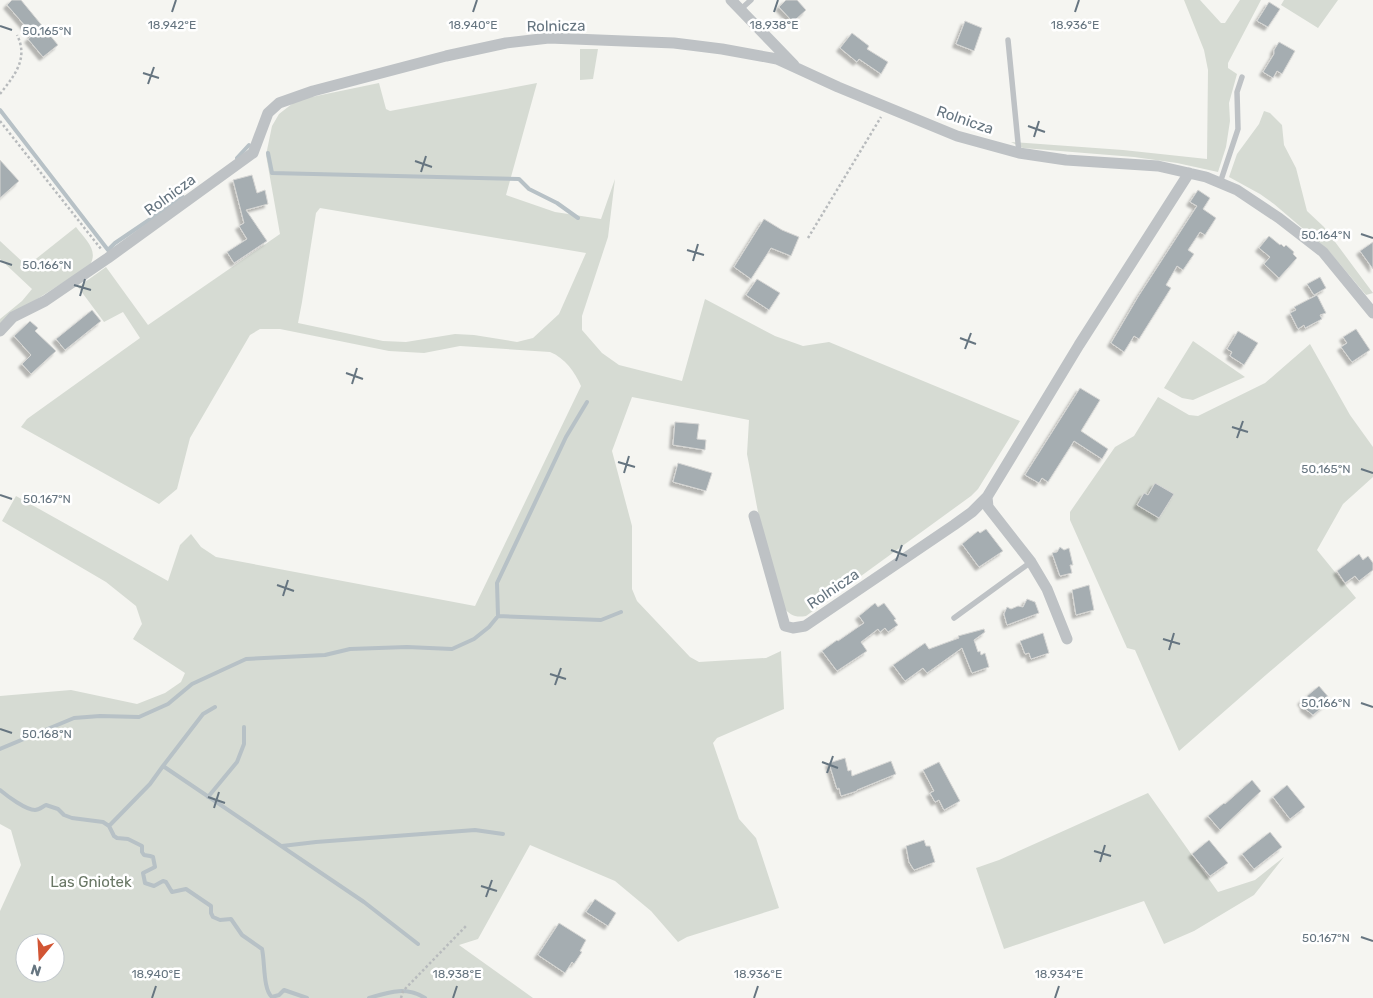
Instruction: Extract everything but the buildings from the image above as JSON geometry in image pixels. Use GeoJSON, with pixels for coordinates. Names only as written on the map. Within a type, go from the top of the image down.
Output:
{"type":"FeatureCollection","features":[{"type":"Feature","properties":{"kind":"street"},"geometry":{"type":"LineString","coordinates":[[731,0],[797,68]]}},
{"type":"Feature","properties":{"kind":"street","name":"Rolnicza"},"geometry":{"type":"LineString","coordinates":[[0,332],[13,318],[45,301],[108,258],[253,153],[268,114],[279,103],[313,91],[497,45],[549,38],[674,43],[722,49],[777,60],[957,136],[1019,153],[1066,160],[1158,166],[1206,177],[1237,190],[1279,218],[1323,252],[1373,313]]}},
{"type":"Feature","properties":{"kind":"street","name":"Rolnicza"},"geometry":{"type":"LineString","coordinates":[[754,516],[785,626],[793,628],[805,626],[972,512],[987,497],[1079,345],[1189,173]]}},
{"type":"Feature","properties":{"kind":"street"},"geometry":{"type":"LineString","coordinates":[[987,497],[988,507],[1031,562],[1047,589],[1067,639]]}},
{"type":"Feature","properties":{"kind":"lane"},"geometry":{"type":"LineString","coordinates":[[741,9],[751,0]]}},
{"type":"Feature","properties":{"kind":"lane"},"geometry":{"type":"LineString","coordinates":[[1008,40],[1019,153]]}},
{"type":"Feature","properties":{"kind":"lane"},"geometry":{"type":"LineString","coordinates":[[1220,183],[1238,129],[1237,92],[1242,77]]}},
{"type":"Feature","properties":{"kind":"lane"},"geometry":{"type":"LineString","coordinates":[[954,618],[1031,562]]}},
{"type":"Feature","properties":{"kind":"path"},"geometry":{"type":"LineString","coordinates":[[0,94],[16,74],[20,64],[22,44],[17,35]]}},
{"type":"Feature","properties":{"kind":"path"},"geometry":{"type":"LineString","coordinates":[[808,238],[887,107]]}},
{"type":"Feature","properties":{"kind":"path"},"geometry":{"type":"LineString","coordinates":[[0,121],[108,258]]}},
{"type":"Feature","properties":{"kind":"path"},"geometry":{"type":"LineString","coordinates":[[401,998],[403,991],[466,925]]}},
{"type":"Feature","properties":{"kind":"green space"},"geometry":{"type":"Polygon","coordinates":[[[1184,0],[1200,0],[1221,23],[1225,23],[1240,0],[1261,0],[1228,63],[1228,68],[1237,74],[1229,103],[1230,121],[1226,147],[1218,172],[1177,163],[1134,157],[1023,148],[1011,142],[1123,150],[1207,159],[1208,70],[1204,50],[1184,0]]]}},
{"type":"Feature","properties":{"kind":"green space"},"geometry":{"type":"Polygon","coordinates":[[[1284,0],[1338,0],[1318,28],[1281,5],[1284,0]]]}},
{"type":"Feature","properties":{"kind":"green space"},"geometry":{"type":"Polygon","coordinates":[[[580,49],[598,49],[593,79],[580,80],[580,49]]]}},
{"type":"Feature","properties":{"kind":"green space","name":"Las Gniotek"},"geometry":{"type":"Polygon","coordinates":[[[379,83],[386,109],[390,111],[537,83],[506,195],[555,212],[601,219],[615,179],[608,237],[582,316],[582,330],[602,353],[619,365],[682,381],[705,299],[775,336],[803,346],[829,342],[1020,421],[978,489],[971,496],[806,616],[799,617],[790,614],[783,607],[758,512],[747,454],[749,420],[632,397],[612,451],[632,526],[632,589],[637,601],[690,657],[699,662],[766,658],[781,651],[784,709],[717,738],[713,743],[739,819],[756,838],[779,908],[687,937],[678,942],[651,911],[615,881],[530,845],[478,939],[459,945],[533,998],[0,998],[0,911],[21,865],[11,830],[0,824],[0,696],[71,690],[137,704],[165,693],[181,682],[185,673],[133,639],[142,624],[136,606],[106,582],[2,521],[16,496],[168,581],[180,545],[191,534],[201,547],[216,557],[475,606],[581,386],[569,366],[550,352],[460,346],[424,353],[389,351],[280,329],[260,329],[250,335],[190,438],[177,489],[159,504],[21,427],[27,419],[140,338],[123,312],[104,322],[78,287],[106,267],[148,325],[280,234],[266,155],[272,126],[279,114],[297,100],[379,83]],[[320,208],[316,213],[298,323],[383,341],[406,342],[455,334],[517,342],[533,338],[559,314],[586,253],[320,208]]]}},
{"type":"Feature","properties":{"kind":"green space"},"geometry":{"type":"Polygon","coordinates":[[[1264,111],[1270,113],[1282,125],[1284,145],[1296,168],[1307,211],[1324,227],[1373,293],[1366,295],[1328,250],[1274,204],[1229,177],[1237,154],[1259,124],[1264,111]]]}},
{"type":"Feature","properties":{"kind":"green space"},"geometry":{"type":"Polygon","coordinates":[[[76,227],[92,250],[92,261],[89,266],[0,325],[0,319],[22,301],[32,289],[0,259],[0,241],[27,266],[76,227]]]}},
{"type":"Feature","properties":{"kind":"green space"},"geometry":{"type":"Polygon","coordinates":[[[1193,341],[1245,377],[1193,400],[1182,398],[1164,388],[1193,341]]]}},
{"type":"Feature","properties":{"kind":"green space"},"geometry":{"type":"Polygon","coordinates":[[[1310,344],[1350,415],[1373,447],[1373,477],[1343,504],[1317,550],[1356,598],[1179,751],[1135,650],[1127,648],[1070,520],[1070,512],[1115,447],[1134,436],[1158,397],[1189,415],[1198,416],[1265,383],[1310,344]]]}},
{"type":"Feature","properties":{"kind":"green space"},"geometry":{"type":"Polygon","coordinates":[[[1148,793],[1218,892],[1255,880],[1284,857],[1254,895],[1194,931],[1164,944],[1144,901],[1004,949],[976,868],[999,860],[1148,793]]]}},
{"type":"Feature","properties":{"kind":"waterway"},"geometry":{"type":"LineString","coordinates":[[0,110],[108,250],[115,243],[183,197]]}},
{"type":"Feature","properties":{"kind":"waterway"},"geometry":{"type":"LineString","coordinates":[[237,158],[249,145]]}},
{"type":"Feature","properties":{"kind":"waterway"},"geometry":{"type":"LineString","coordinates":[[268,153],[272,173],[519,179],[529,189],[557,203],[578,218]]}},
{"type":"Feature","properties":{"kind":"waterway"},"geometry":{"type":"LineString","coordinates":[[0,749],[74,718],[100,716],[139,717],[168,704],[192,684],[246,659],[325,655],[350,649],[407,647],[452,649],[474,639],[489,627],[498,616],[497,583],[566,437],[587,402]]}},
{"type":"Feature","properties":{"kind":"waterway"},"geometry":{"type":"LineString","coordinates":[[498,616],[601,620],[621,612]]}},
{"type":"Feature","properties":{"kind":"waterway"},"geometry":{"type":"LineString","coordinates":[[163,766],[203,714],[215,707]]}},
{"type":"Feature","properties":{"kind":"waterway"},"geometry":{"type":"LineString","coordinates":[[208,797],[237,762],[244,744],[244,727]]}},
{"type":"Feature","properties":{"kind":"waterway"},"geometry":{"type":"LineString","coordinates":[[109,826],[150,784],[163,766],[364,902],[418,944]]}},
{"type":"Feature","properties":{"kind":"waterway"},"geometry":{"type":"LineString","coordinates":[[0,790],[27,808],[38,810],[46,805],[58,809],[64,815],[72,818],[103,822],[109,826],[117,838],[128,839],[142,846],[144,855],[153,857],[155,867],[143,873],[145,883],[154,886],[163,881],[166,882],[172,892],[186,889],[211,906],[213,917],[220,920],[231,919],[242,935],[262,949],[267,988],[272,997],[279,995],[284,990],[307,998]]}},
{"type":"Feature","properties":{"kind":"waterway"},"geometry":{"type":"LineString","coordinates":[[282,846],[475,830],[503,834]]}},
{"type":"Feature","properties":{"kind":"waterway"},"geometry":{"type":"LineString","coordinates":[[369,998],[397,991],[411,992],[425,998]]}}]}
